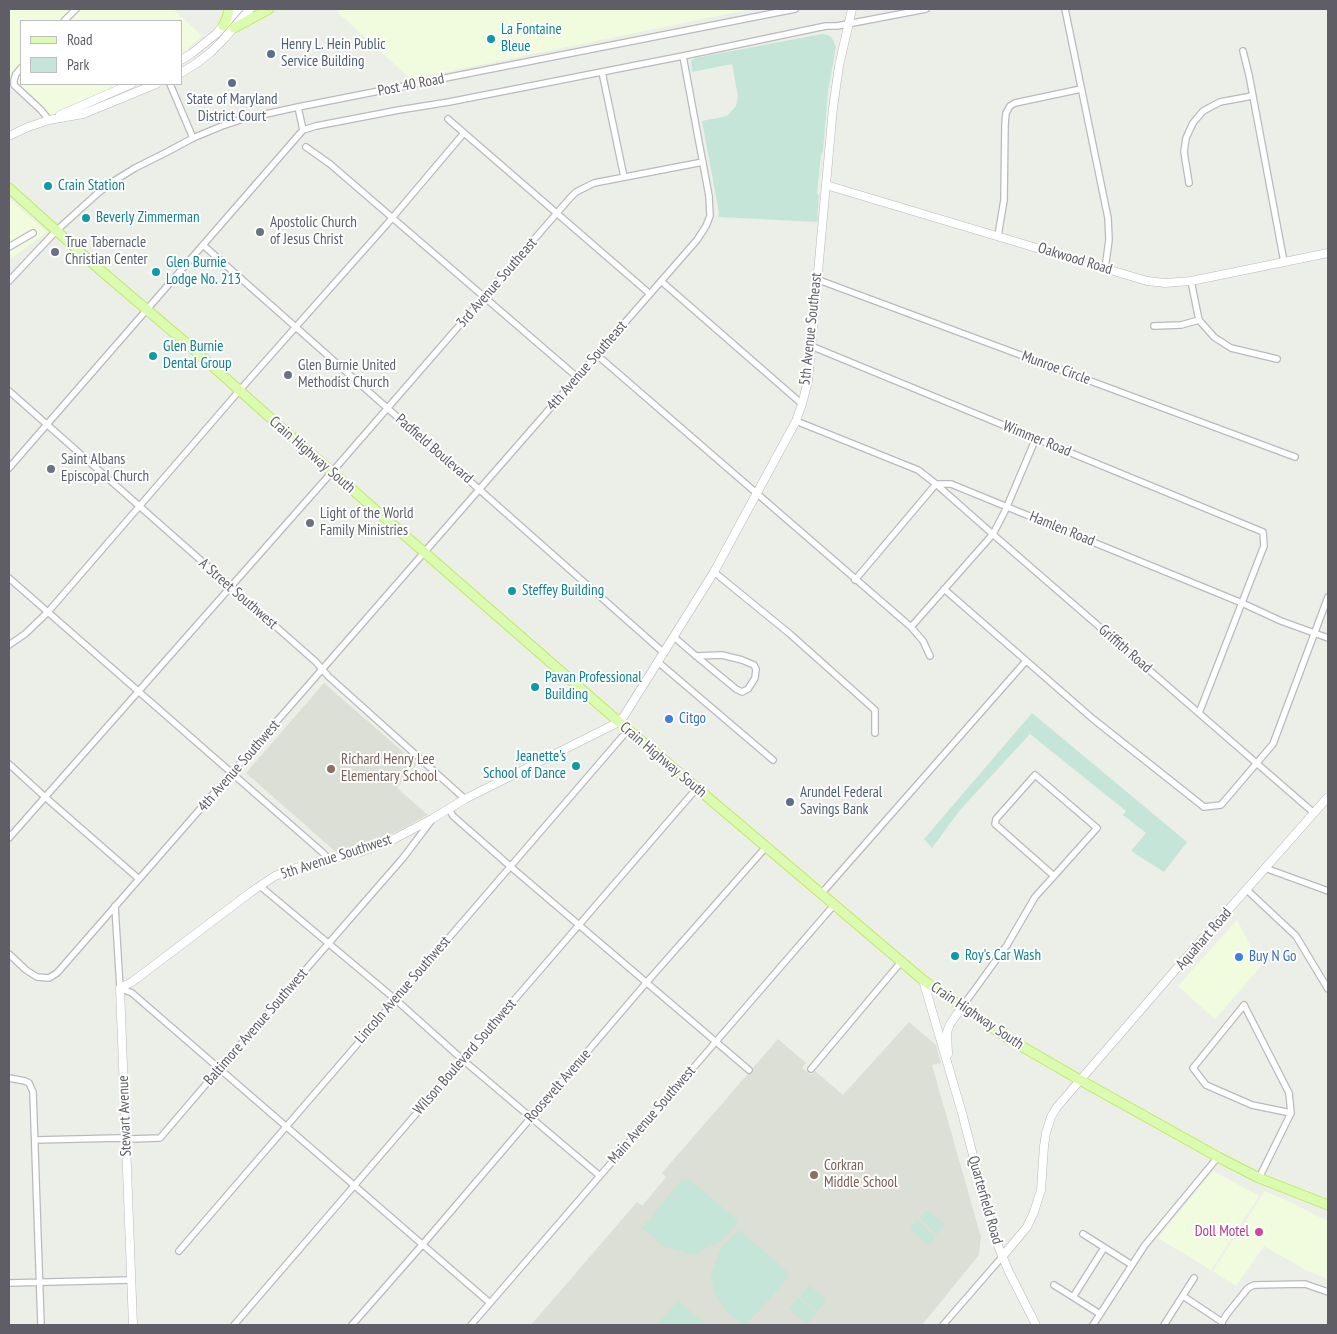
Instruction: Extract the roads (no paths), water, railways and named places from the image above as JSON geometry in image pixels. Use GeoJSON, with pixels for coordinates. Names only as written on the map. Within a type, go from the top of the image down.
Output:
{"type":"FeatureCollection","features":[{"type":"Feature","properties":{"kind":"main road"},"geometry":{"type":"LineString","coordinates":[[223,26],[228,18],[229,9]]}},
{"type":"Feature","properties":{"kind":"main road"},"geometry":{"type":"LineString","coordinates":[[234,28],[269,9]]}},
{"type":"Feature","properties":{"kind":"main road","name":"Crain Highway South"},"geometry":{"type":"LineString","coordinates":[[9,188],[618,722],[923,980],[1008,1038],[1218,1157],[1259,1178],[1328,1205]]}},
{"type":"Feature","properties":{"kind":"street"},"geometry":{"type":"LineString","coordinates":[[65,20],[76,9]]}},
{"type":"Feature","properties":{"kind":"street"},"geometry":{"type":"LineString","coordinates":[[182,59],[203,46],[238,9]]}},
{"type":"Feature","properties":{"kind":"street"},"geometry":{"type":"LineString","coordinates":[[182,71],[204,58],[250,9]]}},
{"type":"Feature","properties":{"kind":"street","name":"Post 40 Road"},"geometry":{"type":"LineString","coordinates":[[9,281],[56,231],[114,181],[135,168],[222,126],[298,107],[795,9]]}},
{"type":"Feature","properties":{"kind":"street","name":"5th Avenue Southeast"},"geometry":{"type":"LineString","coordinates":[[618,722],[624,716],[714,572],[796,421],[802,404],[808,381],[833,108],[839,66],[852,9]]}},
{"type":"Feature","properties":{"kind":"street"},"geometry":{"type":"LineString","coordinates":[[9,468],[303,130],[683,56],[826,26],[837,26],[926,9]]}},
{"type":"Feature","properties":{"kind":"street"},"geometry":{"type":"LineString","coordinates":[[1065,9],[1108,218],[1109,240],[1106,269]]}},
{"type":"Feature","properties":{"kind":"street"},"geometry":{"type":"LineString","coordinates":[[1243,51],[1284,262]]}},
{"type":"Feature","properties":{"kind":"street","name":"4th Avenue Southeast"},"geometry":{"type":"LineString","coordinates":[[424,553],[697,240],[708,221],[710,211],[709,196],[683,56]]}},
{"type":"Feature","properties":{"kind":"street"},"geometry":{"type":"LineString","coordinates":[[20,70],[14,80],[14,85],[49,120]]}},
{"type":"Feature","properties":{"kind":"street"},"geometry":{"type":"LineString","coordinates":[[602,72],[624,177]]}},
{"type":"Feature","properties":{"kind":"street"},"geometry":{"type":"LineString","coordinates":[[9,136],[129,85]]}},
{"type":"Feature","properties":{"kind":"street"},"geometry":{"type":"LineString","coordinates":[[49,120],[83,114],[154,85]]}},
{"type":"Feature","properties":{"kind":"street"},"geometry":{"type":"LineString","coordinates":[[170,85],[194,138]]}},
{"type":"Feature","properties":{"kind":"street"},"geometry":{"type":"LineString","coordinates":[[998,236],[1004,200],[1006,113],[1010,106],[1015,103],[1081,89]]}},
{"type":"Feature","properties":{"kind":"street"},"geometry":{"type":"LineString","coordinates":[[1189,183],[1184,152],[1186,138],[1192,123],[1203,111],[1220,102],[1252,96]]}},
{"type":"Feature","properties":{"kind":"street"},"geometry":{"type":"LineString","coordinates":[[298,107],[303,130]]}},
{"type":"Feature","properties":{"kind":"street"},"geometry":{"type":"LineString","coordinates":[[448,119],[650,294]]}},
{"type":"Feature","properties":{"kind":"street"},"geometry":{"type":"LineString","coordinates":[[9,645],[25,634],[48,612],[464,133]]}},
{"type":"Feature","properties":{"kind":"street"},"geometry":{"type":"LineString","coordinates":[[306,147],[330,164],[578,377]]}},
{"type":"Feature","properties":{"kind":"street","name":"3rd Avenue Southeast"},"geometry":{"type":"LineString","coordinates":[[9,838],[573,195],[594,183],[703,162]]}},
{"type":"Feature","properties":{"kind":"street","name":"Oakwood Road"},"geometry":{"type":"LineString","coordinates":[[826,185],[1147,281],[1165,283],[1191,281],[1328,253]]}},
{"type":"Feature","properties":{"kind":"street"},"geometry":{"type":"LineString","coordinates":[[9,247],[33,234]]}},
{"type":"Feature","properties":{"kind":"street","name":"Padfield Boulevard"},"geometry":{"type":"LineString","coordinates":[[203,245],[664,653]]}},
{"type":"Feature","properties":{"kind":"street","name":"Munroe Circle"},"geometry":{"type":"LineString","coordinates":[[816,279],[1295,457]]}},
{"type":"Feature","properties":{"kind":"street"},"geometry":{"type":"LineString","coordinates":[[661,281],[802,404]]}},
{"type":"Feature","properties":{"kind":"street"},"geometry":{"type":"LineString","coordinates":[[1191,281],[1199,320],[1214,337],[1231,348],[1277,359]]}},
{"type":"Feature","properties":{"kind":"street"},"geometry":{"type":"LineString","coordinates":[[1154,326],[1181,325],[1199,320]]}},
{"type":"Feature","properties":{"kind":"street","name":"Wimmer Road"},"geometry":{"type":"LineString","coordinates":[[811,346],[1263,532],[1264,546],[1242,603]]}},
{"type":"Feature","properties":{"kind":"street"},"geometry":{"type":"LineString","coordinates":[[597,355],[911,627],[924,642],[930,656]]}},
{"type":"Feature","properties":{"kind":"street","name":"A Street Southwest"},"geometry":{"type":"LineString","coordinates":[[9,391],[316,662],[322,670],[465,799]]}},
{"type":"Feature","properties":{"kind":"street","name":"Hamlen Road"},"geometry":{"type":"LineString","coordinates":[[796,421],[918,470],[936,484],[950,484],[1007,506],[1282,621],[1328,638]]}},
{"type":"Feature","properties":{"kind":"street"},"geometry":{"type":"LineString","coordinates":[[911,627],[992,534],[1007,506],[1036,438]]}},
{"type":"Feature","properties":{"kind":"street"},"geometry":{"type":"LineString","coordinates":[[855,580],[936,484]]}},
{"type":"Feature","properties":{"kind":"street","name":"Griffith Road"},"geometry":{"type":"LineString","coordinates":[[936,484],[1314,813]]}},
{"type":"Feature","properties":{"kind":"street","name":"4th Avenue Southwest"},"geometry":{"type":"LineString","coordinates":[[9,954],[33,975],[40,978],[52,977],[57,973],[424,553]]}},
{"type":"Feature","properties":{"kind":"street"},"geometry":{"type":"LineString","coordinates":[[714,572],[790,634],[875,710],[875,734]]}},
{"type":"Feature","properties":{"kind":"street"},"geometry":{"type":"LineString","coordinates":[[9,578],[330,860]]}},
{"type":"Feature","properties":{"kind":"street"},"geometry":{"type":"LineString","coordinates":[[944,589],[1093,719],[1204,807],[1221,806],[1273,744],[1328,597]]}},
{"type":"Feature","properties":{"kind":"street"},"geometry":{"type":"LineString","coordinates":[[1199,713],[1242,603]]}},
{"type":"Feature","properties":{"kind":"street"},"geometry":{"type":"LineString","coordinates":[[674,637],[696,656],[736,689],[742,692],[748,689],[755,678],[756,669],[754,665],[742,660],[722,655],[696,656]]}},
{"type":"Feature","properties":{"kind":"street"},"geometry":{"type":"LineString","coordinates":[[821,894],[1026,661]]}},
{"type":"Feature","properties":{"kind":"street"},"geometry":{"type":"LineString","coordinates":[[658,662],[773,760]]}},
{"type":"Feature","properties":{"kind":"street","name":"5th Avenue Southwest"},"geometry":{"type":"LineString","coordinates":[[120,988],[132,982],[260,886],[283,873],[378,846],[406,834],[465,799],[618,722]]}},
{"type":"Feature","properties":{"kind":"street","name":"Lincoln Avenue Southwest"},"geometry":{"type":"LineString","coordinates":[[179,1252],[628,730]]}},
{"type":"Feature","properties":{"kind":"street"},"geometry":{"type":"LineString","coordinates":[[9,764],[139,879]]}},
{"type":"Feature","properties":{"kind":"street"},"geometry":{"type":"LineString","coordinates":[[962,1007],[1007,944],[1036,897],[1097,828],[1035,775],[996,819],[995,824],[1054,876]]}},
{"type":"Feature","properties":{"kind":"street","name":"Wilson Boulevard Southwest"},"geometry":{"type":"LineString","coordinates":[[234,1325],[697,788]]}},
{"type":"Feature","properties":{"kind":"street","name":"Aquahart Road"},"geometry":{"type":"LineString","coordinates":[[1002,1258],[1026,1227],[1037,1205],[1042,1179],[1046,1133],[1050,1117],[1057,1107],[1328,797]]}},
{"type":"Feature","properties":{"kind":"street"},"geometry":{"type":"LineString","coordinates":[[449,809],[453,816],[511,867],[748,1070]]}},
{"type":"Feature","properties":{"kind":"street","name":"Baltimore Avenue Southwest"},"geometry":{"type":"LineString","coordinates":[[35,1140],[160,1138],[403,858],[432,819]]}},
{"type":"Feature","properties":{"kind":"street","name":"Roosevelt Avenue"},"geometry":{"type":"LineString","coordinates":[[352,1325],[646,983],[766,847]]}},
{"type":"Feature","properties":{"kind":"street"},"geometry":{"type":"LineString","coordinates":[[1265,868],[1328,891]]}},
{"type":"Feature","properties":{"kind":"street"},"geometry":{"type":"LineString","coordinates":[[260,886],[395,999],[462,1060],[600,1176]]}},
{"type":"Feature","properties":{"kind":"street"},"geometry":{"type":"LineString","coordinates":[[1246,890],[1296,936],[1326,980],[1328,989]]}},
{"type":"Feature","properties":{"kind":"street","name":"Main Avenue Southwest"},"geometry":{"type":"LineString","coordinates":[[471,1325],[834,905]]}},
{"type":"Feature","properties":{"kind":"street","name":"Stewart Avenue"},"geometry":{"type":"LineString","coordinates":[[115,906],[133,1325]]}},
{"type":"Feature","properties":{"kind":"street"},"geometry":{"type":"LineString","coordinates":[[811,1068],[901,962]]}},
{"type":"Feature","properties":{"kind":"street","name":"Quarterfield Road"},"geometry":{"type":"LineString","coordinates":[[923,980],[949,1068],[991,1227],[1002,1258],[1036,1325]]}},
{"type":"Feature","properties":{"kind":"street"},"geometry":{"type":"LineString","coordinates":[[120,988],[132,993],[490,1303]]}},
{"type":"Feature","properties":{"kind":"street"},"geometry":{"type":"LineString","coordinates":[[1259,1178],[1291,1113],[1289,1093],[1244,1005],[1193,1068],[1206,1085],[1252,1105],[1291,1113]]}},
{"type":"Feature","properties":{"kind":"street","name":"Quarterfield Road"},"geometry":{"type":"LineString","coordinates":[[949,1068],[947,1032],[950,1024],[962,1007]]}},
{"type":"Feature","properties":{"kind":"street"},"geometry":{"type":"LineString","coordinates":[[9,1078],[25,1081],[31,1086],[33,1092],[41,1325]]}},
{"type":"Feature","properties":{"kind":"street"},"geometry":{"type":"LineString","coordinates":[[1093,1325],[1145,1245],[1218,1157]]}},
{"type":"Feature","properties":{"kind":"street"},"geometry":{"type":"LineString","coordinates":[[1083,1234],[1132,1265]]}},
{"type":"Feature","properties":{"kind":"street"},"geometry":{"type":"LineString","coordinates":[[1073,1297],[1104,1248]]}},
{"type":"Feature","properties":{"kind":"street"},"geometry":{"type":"LineString","coordinates":[[943,1325],[1002,1258]]}},
{"type":"Feature","properties":{"kind":"street"},"geometry":{"type":"LineString","coordinates":[[1164,1325],[1194,1278]]}},
{"type":"Feature","properties":{"kind":"street"},"geometry":{"type":"LineString","coordinates":[[9,1283],[131,1280]]}},
{"type":"Feature","properties":{"kind":"street"},"geometry":{"type":"LineString","coordinates":[[1183,1296],[1222,1323],[1248,1288],[1254,1285],[1305,1284],[1328,1292]]}},
{"type":"Feature","properties":{"kind":"street"},"geometry":{"type":"LineString","coordinates":[[1054,1285],[1100,1314]]}},
{"type":"Feature","properties":{"kind":"place","name":"La Fontaine Bleue"},"geometry":{"type":"Point","coordinates":[491,39]}},
{"type":"Feature","properties":{"kind":"place","name":"Henry L. Hein Public Service Building"},"geometry":{"type":"Point","coordinates":[271,54]}},
{"type":"Feature","properties":{"kind":"place","name":"State of Maryland District Court"},"geometry":{"type":"Point","coordinates":[232,83]}},
{"type":"Feature","properties":{"kind":"place","name":"Crain Station"},"geometry":{"type":"Point","coordinates":[48,186]}},
{"type":"Feature","properties":{"kind":"place","name":"Beverly Zimmerman"},"geometry":{"type":"Point","coordinates":[86,218]}},
{"type":"Feature","properties":{"kind":"place","name":"Apostolic Church of Jesus Christ"},"geometry":{"type":"Point","coordinates":[260,232]}},
{"type":"Feature","properties":{"kind":"place","name":"True Tabernacle Christian Center"},"geometry":{"type":"Point","coordinates":[55,252]}},
{"type":"Feature","properties":{"kind":"place","name":"Glen Burnie Lodge No. 213"},"geometry":{"type":"Point","coordinates":[156,272]}},
{"type":"Feature","properties":{"kind":"place","name":"Glen Burnie Dental Group"},"geometry":{"type":"Point","coordinates":[153,356]}},
{"type":"Feature","properties":{"kind":"place","name":"Glen Burnie United Methodist Church"},"geometry":{"type":"Point","coordinates":[288,375]}},
{"type":"Feature","properties":{"kind":"place","name":"Saint Albans Episcopal Church"},"geometry":{"type":"Point","coordinates":[51,469]}},
{"type":"Feature","properties":{"kind":"place","name":"Light of the World Family Ministries"},"geometry":{"type":"Point","coordinates":[310,523]}},
{"type":"Feature","properties":{"kind":"place","name":"Steffey Building"},"geometry":{"type":"Point","coordinates":[512,591]}},
{"type":"Feature","properties":{"kind":"place","name":"Pavan Professional Building"},"geometry":{"type":"Point","coordinates":[535,687]}},
{"type":"Feature","properties":{"kind":"place","name":"Citgo"},"geometry":{"type":"Point","coordinates":[669,719]}},
{"type":"Feature","properties":{"kind":"place","name":"Jeanette's School of Dance"},"geometry":{"type":"Point","coordinates":[576,766]}},
{"type":"Feature","properties":{"kind":"place","name":"Richard Henry Lee Elementary School"},"geometry":{"type":"Point","coordinates":[331,769]}},
{"type":"Feature","properties":{"kind":"place","name":"Arundel Federal Savings Bank"},"geometry":{"type":"Point","coordinates":[790,802]}},
{"type":"Feature","properties":{"kind":"place","name":"Roy's Car Wash"},"geometry":{"type":"Point","coordinates":[955,956]}},
{"type":"Feature","properties":{"kind":"place","name":"Buy N Go"},"geometry":{"type":"Point","coordinates":[1239,957]}},
{"type":"Feature","properties":{"kind":"place","name":"Corkran Middle School"},"geometry":{"type":"Point","coordinates":[814,1175]}},
{"type":"Feature","properties":{"kind":"place","name":"Doll Motel"},"geometry":{"type":"Point","coordinates":[1259,1232]}}]}
